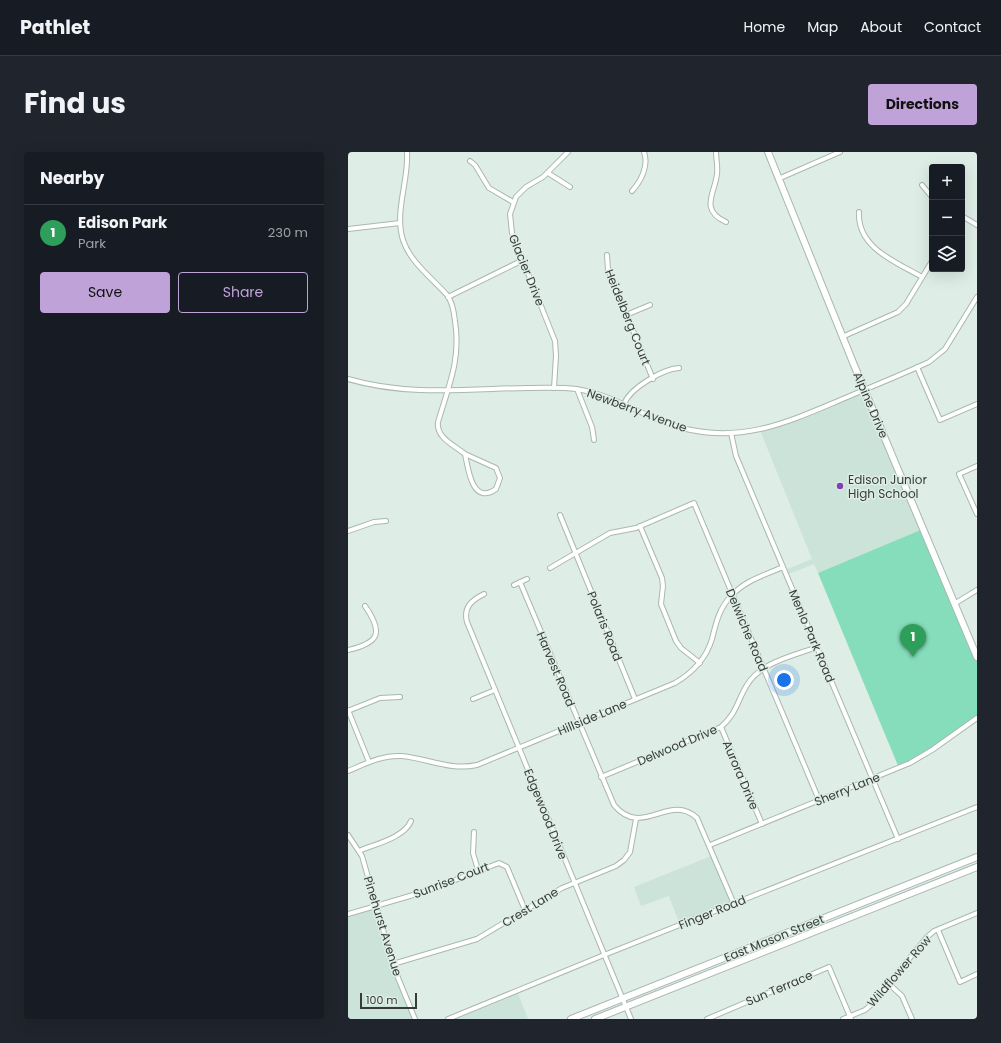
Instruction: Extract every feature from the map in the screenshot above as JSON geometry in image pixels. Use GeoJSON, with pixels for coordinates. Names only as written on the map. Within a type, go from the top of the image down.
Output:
{"type":"FeatureCollection","features":[{"type":"Feature","properties":{"kind":"main road","name":"Alpine Drive"},"geometry":{"type":"LineString","coordinates":[[768,152],[842,337],[977,657]]}},
{"type":"Feature","properties":{"kind":"main road","name":"East Mason Street"},"geometry":{"type":"LineString","coordinates":[[571,1019],[977,857]]}},
{"type":"Feature","properties":{"kind":"main road","name":"East Mason Street"},"geometry":{"type":"LineString","coordinates":[[595,1019],[977,867]]}},
{"type":"Feature","properties":{"kind":"street"},"geometry":{"type":"LineString","coordinates":[[407,152],[400,223],[403,240],[408,252],[448,297],[454,312],[458,346],[456,361],[438,422],[438,430],[444,438],[465,454],[496,468],[500,478],[496,489],[486,493],[478,491],[474,487],[465,454]]}},
{"type":"Feature","properties":{"kind":"street"},"geometry":{"type":"LineString","coordinates":[[470,161],[475,165],[489,188],[513,202],[526,187],[548,173],[568,152]]}},
{"type":"Feature","properties":{"kind":"street"},"geometry":{"type":"LineString","coordinates":[[632,190],[643,174],[646,161],[644,152]]}},
{"type":"Feature","properties":{"kind":"street"},"geometry":{"type":"LineString","coordinates":[[716,152],[717,174],[711,192],[710,201],[715,214],[726,222]]}},
{"type":"Feature","properties":{"kind":"street"},"geometry":{"type":"LineString","coordinates":[[778,179],[838,152]]}},
{"type":"Feature","properties":{"kind":"street"},"geometry":{"type":"LineString","coordinates":[[548,173],[570,188]]}},
{"type":"Feature","properties":{"kind":"street"},"geometry":{"type":"LineString","coordinates":[[922,185],[929,193]]}},
{"type":"Feature","properties":{"kind":"street","name":"Glacier Drive"},"geometry":{"type":"LineString","coordinates":[[513,202],[510,214],[510,226],[555,341],[556,356],[554,388]]}},
{"type":"Feature","properties":{"kind":"street"},"geometry":{"type":"LineString","coordinates":[[859,212],[861,228],[868,242],[877,250],[922,277]]}},
{"type":"Feature","properties":{"kind":"street"},"geometry":{"type":"LineString","coordinates":[[965,218],[977,225]]}},
{"type":"Feature","properties":{"kind":"street"},"geometry":{"type":"LineString","coordinates":[[348,229],[400,223]]}},
{"type":"Feature","properties":{"kind":"street","name":"Heidelberg Court"},"geometry":{"type":"LineString","coordinates":[[606,255],[608,270],[653,379]]}},
{"type":"Feature","properties":{"kind":"street"},"geometry":{"type":"LineString","coordinates":[[448,297],[523,260]]}},
{"type":"Feature","properties":{"kind":"street"},"geometry":{"type":"LineString","coordinates":[[842,337],[898,312],[906,304],[929,266]]}},
{"type":"Feature","properties":{"kind":"street","name":"Newberry Avenue"},"geometry":{"type":"LineString","coordinates":[[348,380],[373,386],[447,390],[577,389],[599,394],[672,425],[696,431],[731,433],[757,430],[784,424],[917,368],[936,358],[945,349],[977,297]]}},
{"type":"Feature","properties":{"kind":"street"},"geometry":{"type":"LineString","coordinates":[[626,315],[650,305]]}},
{"type":"Feature","properties":{"kind":"street"},"geometry":{"type":"LineString","coordinates":[[624,404],[631,392],[665,372],[679,368]]}},
{"type":"Feature","properties":{"kind":"street"},"geometry":{"type":"LineString","coordinates":[[917,368],[940,420],[977,404]]}},
{"type":"Feature","properties":{"kind":"street"},"geometry":{"type":"LineString","coordinates":[[577,389],[592,427],[594,440]]}},
{"type":"Feature","properties":{"kind":"street","name":"Menlo Park Road"},"geometry":{"type":"LineString","coordinates":[[731,433],[736,456],[898,839]]}},
{"type":"Feature","properties":{"kind":"street"},"geometry":{"type":"LineString","coordinates":[[977,466],[960,474],[977,514]]}},
{"type":"Feature","properties":{"kind":"street","name":"Delwiche Road"},"geometry":{"type":"LineString","coordinates":[[640,526],[694,503],[819,800]]}},
{"type":"Feature","properties":{"kind":"street","name":"Polaris Road"},"geometry":{"type":"LineString","coordinates":[[560,515],[635,699]]}},
{"type":"Feature","properties":{"kind":"street"},"geometry":{"type":"LineString","coordinates":[[348,531],[374,522],[386,521]]}},
{"type":"Feature","properties":{"kind":"street"},"geometry":{"type":"LineString","coordinates":[[550,568],[610,533],[640,526],[662,578],[661,604],[676,642],[681,648],[700,662]]}},
{"type":"Feature","properties":{"kind":"street","name":"Hillside Lane"},"geometry":{"type":"LineString","coordinates":[[348,771],[369,762],[387,757],[402,756],[448,766],[463,767],[477,765],[675,683],[688,674],[700,662],[709,648],[720,612],[732,594],[753,579],[783,567]]}},
{"type":"Feature","properties":{"kind":"street"},"geometry":{"type":"LineString","coordinates":[[514,585],[527,579]]}},
{"type":"Feature","properties":{"kind":"street","name":"Harvest Road"},"geometry":{"type":"LineString","coordinates":[[520,582],[614,805],[625,815],[636,819]]}},
{"type":"Feature","properties":{"kind":"street"},"geometry":{"type":"LineString","coordinates":[[954,604],[977,590]]}},
{"type":"Feature","properties":{"kind":"street","name":"Edgewood Drive"},"geometry":{"type":"LineString","coordinates":[[484,594],[471,602],[467,608],[467,622],[631,1019]]}},
{"type":"Feature","properties":{"kind":"street"},"geometry":{"type":"LineString","coordinates":[[348,650],[364,646],[371,642],[374,637],[375,626],[372,616],[365,606]]}},
{"type":"Feature","properties":{"kind":"street","name":"Delwood Drive"},"geometry":{"type":"LineString","coordinates":[[601,777],[721,726],[736,710],[750,681],[764,669],[817,647]]}},
{"type":"Feature","properties":{"kind":"street"},"geometry":{"type":"LineString","coordinates":[[473,699],[495,690]]}},
{"type":"Feature","properties":{"kind":"street"},"geometry":{"type":"LineString","coordinates":[[369,762],[348,711],[380,698],[400,697]]}},
{"type":"Feature","properties":{"kind":"street","name":"Sherry Lane"},"geometry":{"type":"LineString","coordinates":[[710,845],[921,757],[977,718]]}},
{"type":"Feature","properties":{"kind":"street","name":"Aurora Drive"},"geometry":{"type":"LineString","coordinates":[[721,726],[762,824]]}},
{"type":"Feature","properties":{"kind":"street","name":"Finger Road"},"geometry":{"type":"LineString","coordinates":[[448,1019],[604,955],[977,807]]}},
{"type":"Feature","properties":{"kind":"street"},"geometry":{"type":"LineString","coordinates":[[636,819],[648,818],[670,810],[684,810],[692,813],[697,818],[710,845],[734,904]]}},
{"type":"Feature","properties":{"kind":"street","name":"Crest Lane"},"geometry":{"type":"LineString","coordinates":[[393,964],[476,939],[552,893],[616,866],[624,860],[632,845],[636,819]]}},
{"type":"Feature","properties":{"kind":"street"},"geometry":{"type":"LineString","coordinates":[[359,851],[401,833],[408,828],[411,821]]}},
{"type":"Feature","properties":{"kind":"street"},"geometry":{"type":"LineString","coordinates":[[474,832],[473,853],[478,870]]}},
{"type":"Feature","properties":{"kind":"street","name":"Pinehurst Avenue"},"geometry":{"type":"LineString","coordinates":[[348,835],[362,856],[393,964],[415,1019]]}},
{"type":"Feature","properties":{"kind":"street","name":"Sunrise Court"},"geometry":{"type":"LineString","coordinates":[[348,914],[427,891],[496,863],[506,865],[525,910]]}},
{"type":"Feature","properties":{"kind":"street","name":"Wildflower Row"},"geometry":{"type":"LineString","coordinates":[[843,1019],[850,1018],[869,1007],[927,937],[938,930],[977,913]]}},
{"type":"Feature","properties":{"kind":"street"},"geometry":{"type":"LineString","coordinates":[[938,930],[960,982],[977,974]]}},
{"type":"Feature","properties":{"kind":"street","name":"Sun Terrace"},"geometry":{"type":"LineString","coordinates":[[707,1019],[829,967],[850,1018]]}},
{"type":"Feature","properties":{"kind":"street"},"geometry":{"type":"LineString","coordinates":[[888,984],[902,996],[912,1019]]}},
{"type":"Feature","properties":{"kind":"shaded area"},"geometry":{"type":"Polygon","coordinates":[[[864,390],[923,529],[818,573],[814,564],[786,575],[785,570],[812,559],[760,430],[784,424],[864,390]]]}},
{"type":"Feature","properties":{"kind":"shaded area"},"geometry":{"type":"Polygon","coordinates":[[[714,855],[734,904],[680,925],[669,896],[641,906],[634,887],[714,855]]]}},
{"type":"Feature","properties":{"kind":"shaded area"},"geometry":{"type":"Polygon","coordinates":[[[376,906],[394,968],[415,1019],[348,1019],[348,914],[376,906]]]}},
{"type":"Feature","properties":{"kind":"shaded area"},"geometry":{"type":"Polygon","coordinates":[[[517,991],[528,1019],[448,1019],[517,991]]]}},
{"type":"Feature","properties":{"kind":"green space"},"geometry":{"type":"Polygon","coordinates":[[[923,529],[977,657],[977,718],[942,742],[899,768],[818,573],[923,529]]]}},
{"type":"Feature","properties":{"kind":"place","name":"Edison Junior High School"},"geometry":{"type":"Point","coordinates":[840,486]}},
{"type":"Feature","properties":{"kind":"place","name":"Edison Park"},"geometry":{"type":"Point","coordinates":[913,657]}}]}
